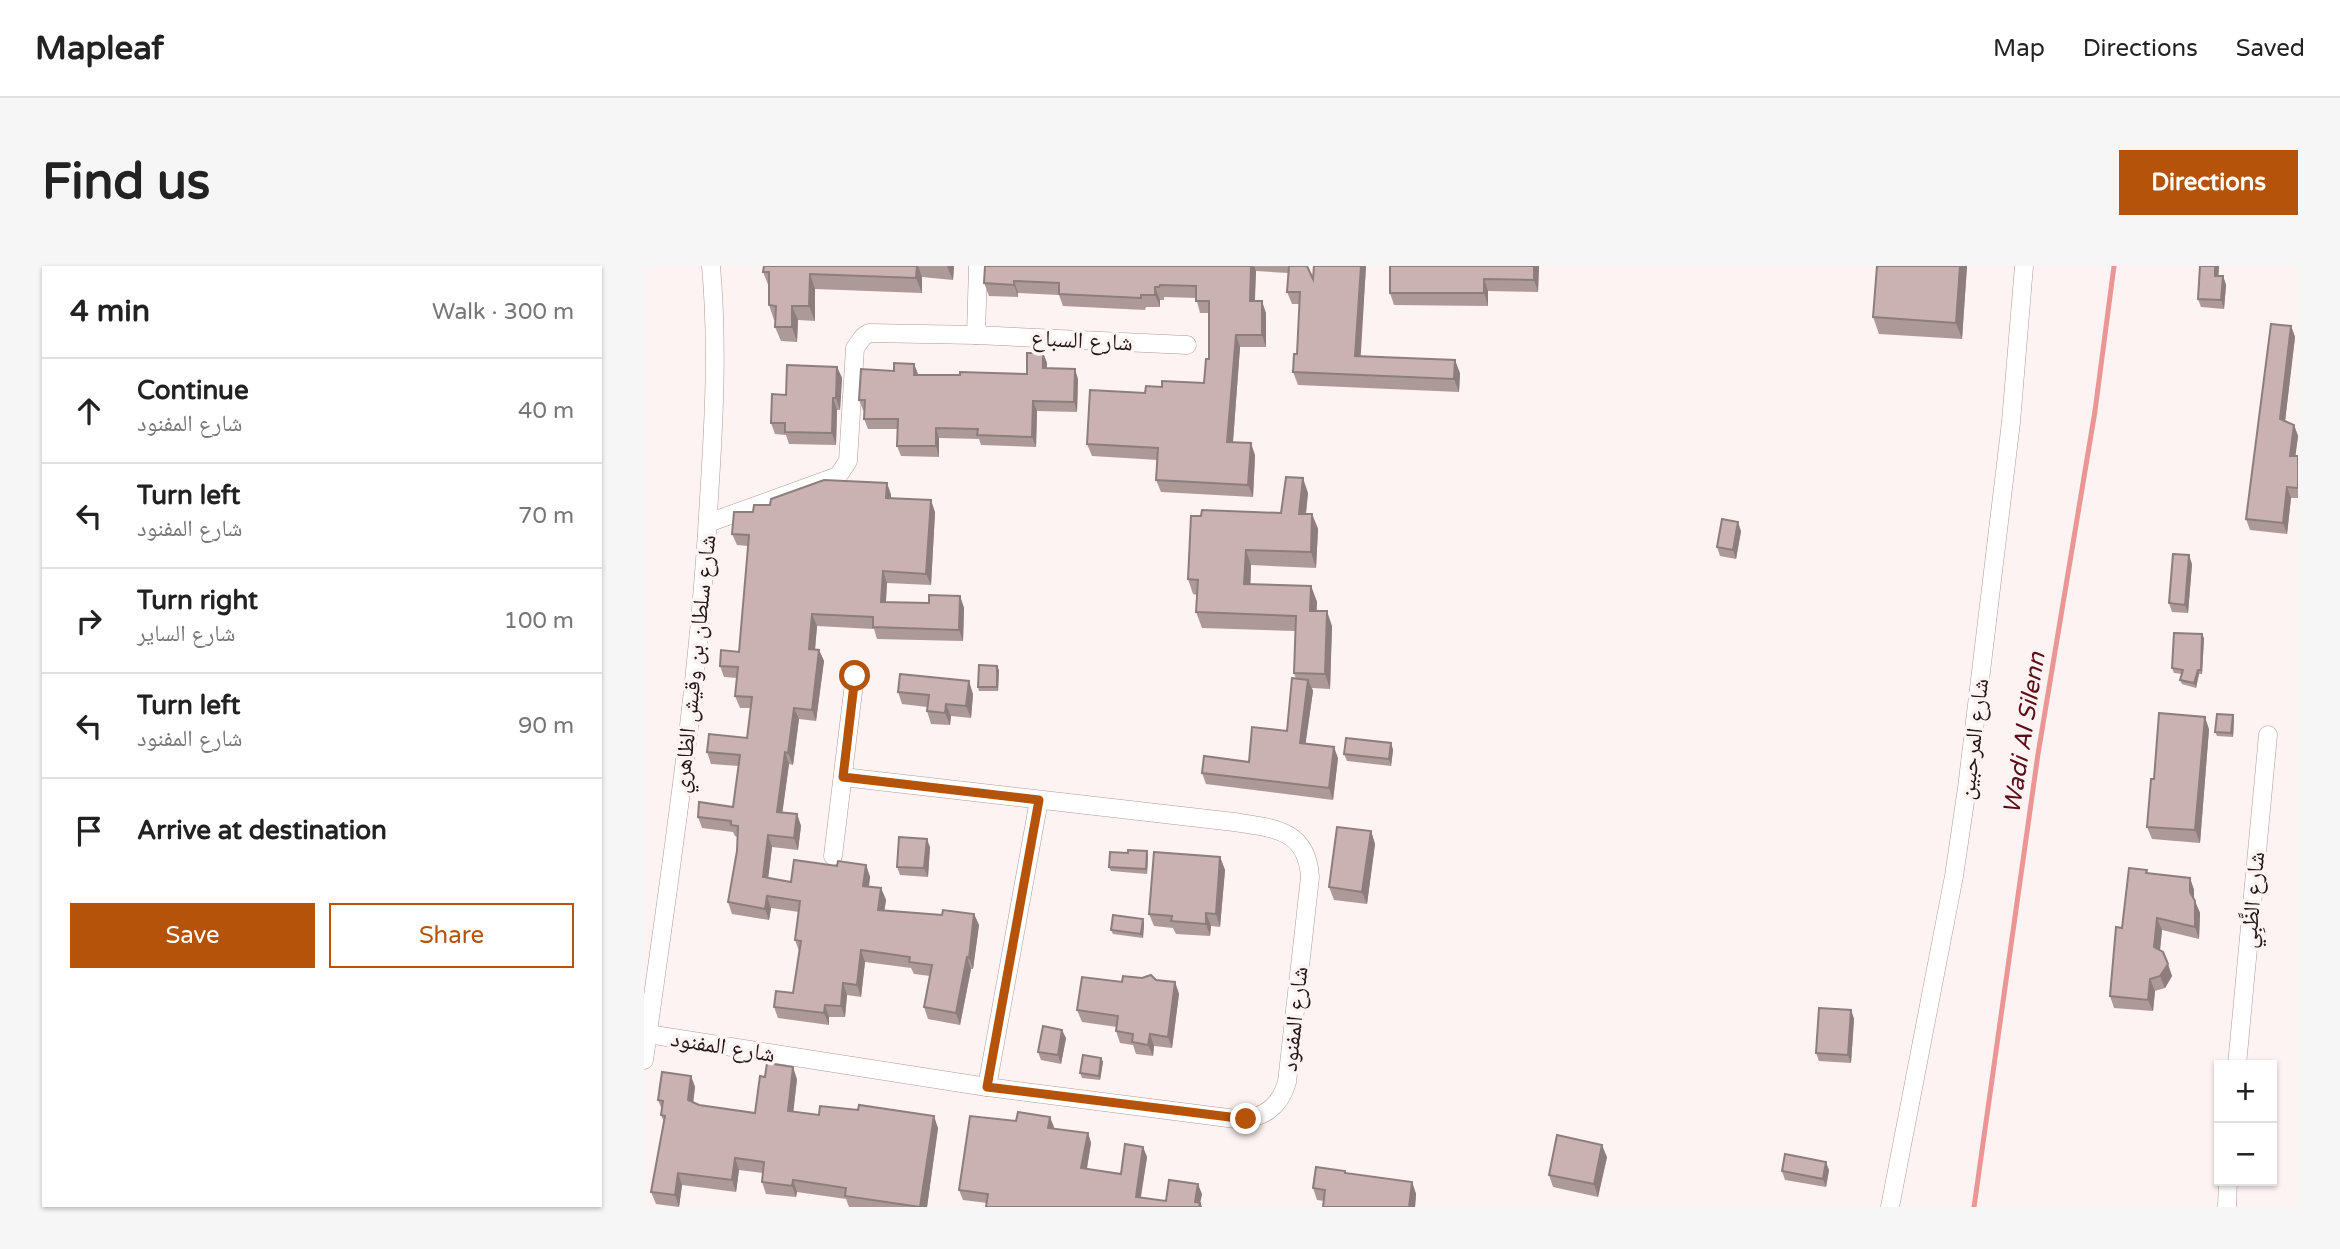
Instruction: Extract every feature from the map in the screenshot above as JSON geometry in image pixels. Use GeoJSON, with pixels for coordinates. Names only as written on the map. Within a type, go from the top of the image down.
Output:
{"type":"FeatureCollection","features":[{"type":"Feature","properties":{"kind":"street","name":"شارع سلطان بن وقيش الظاهري"},"geometry":{"type":"LineString","coordinates":[[644,1060],[687,752],[699,644],[708,523],[714,365],[711,266]]}},
{"type":"Feature","properties":{"kind":"street"},"geometry":{"type":"LineString","coordinates":[[976,335],[978,266]]}},
{"type":"Feature","properties":{"kind":"street","name":"شارع المرحبين"},"geometry":{"type":"LineString","coordinates":[[1890,1207],[1954,876],[1967,788],[2011,422],[2024,266]]}},
{"type":"Feature","properties":{"kind":"street","name":"شارع السباع"},"geometry":{"type":"LineString","coordinates":[[708,523],[838,476],[845,469],[848,461],[855,348],[863,337],[877,333],[976,335],[1187,345]]}},
{"type":"Feature","properties":{"kind":"street"},"geometry":{"type":"LineString","coordinates":[[834,856],[855,676]]}},
{"type":"Feature","properties":{"kind":"street","name":"شارع الظَّبِي"},"geometry":{"type":"LineString","coordinates":[[2237,1060],[2267,735]]}},
{"type":"Feature","properties":{"kind":"street","name":"شارع المفنود"},"geometry":{"type":"LineString","coordinates":[[648,1034],[987,1087],[1246,1119],[1273,1108],[1287,1082],[1310,877],[1309,865],[1299,843],[1280,829],[1268,827],[843,777]]}},
{"type":"Feature","properties":{"kind":"street"},"geometry":{"type":"LineString","coordinates":[[987,1087],[1039,800]]}},
{"type":"Feature","properties":{"kind":"street"},"geometry":{"type":"LineString","coordinates":[[2227,1207],[2228,1186]]}},
{"type":"Feature","properties":{"kind":"building"},"geometry":{"type":"Polygon","coordinates":[[[764,266],[917,266],[916,278],[810,274],[809,306],[792,306],[792,327],[775,327],[776,306],[769,305],[769,272],[763,272],[764,266]]]}},
{"type":"Feature","properties":{"kind":"building"},"geometry":{"type":"Polygon","coordinates":[[[985,266],[1251,266],[1250,301],[1262,301],[1262,335],[1236,335],[1227,442],[1251,443],[1248,485],[1156,480],[1158,448],[1087,444],[1090,390],[1145,393],[1146,386],[1162,387],[1162,381],[1204,383],[1206,359],[1209,359],[1209,301],[1196,301],[1196,286],[1160,285],[1155,287],[1155,295],[1141,295],[1141,298],[1059,294],[1059,283],[984,283],[985,266]]]}},
{"type":"Feature","properties":{"kind":"building"},"geometry":{"type":"Polygon","coordinates":[[[1289,266],[1307,266],[1313,279],[1314,266],[1361,266],[1355,356],[1455,360],[1454,379],[1293,372],[1294,354],[1297,354],[1300,292],[1287,292],[1289,266]]]}},
{"type":"Feature","properties":{"kind":"building"},"geometry":{"type":"Polygon","coordinates":[[[1390,266],[1534,266],[1534,280],[1484,279],[1484,293],[1390,293],[1390,266]]]}},
{"type":"Feature","properties":{"kind":"building"},"geometry":{"type":"Polygon","coordinates":[[[1877,266],[1960,266],[1956,323],[1873,317],[1877,266]]]}},
{"type":"Feature","properties":{"kind":"building"},"geometry":{"type":"Polygon","coordinates":[[[2200,266],[2215,266],[2215,276],[2223,276],[2221,300],[2198,299],[2200,266]]]}},
{"type":"Feature","properties":{"kind":"building"},"geometry":{"type":"Polygon","coordinates":[[[2271,324],[2291,326],[2280,419],[2294,425],[2290,456],[2298,456],[2298,488],[2287,487],[2283,523],[2246,519],[2271,324]]]}},
{"type":"Feature","properties":{"kind":"building"},"geometry":{"type":"Polygon","coordinates":[[[1027,353],[1043,353],[1043,368],[1075,369],[1074,402],[1033,401],[1032,437],[977,435],[978,429],[936,428],[936,446],[897,446],[898,419],[864,419],[865,400],[859,400],[861,369],[894,371],[894,363],[914,364],[914,375],[960,375],[960,372],[1027,374],[1027,353]]]}},
{"type":"Feature","properties":{"kind":"building"},"geometry":{"type":"Polygon","coordinates":[[[787,365],[837,367],[832,433],[785,432],[785,423],[771,423],[772,394],[786,395],[787,365]]]}},
{"type":"Feature","properties":{"kind":"building"},"geometry":{"type":"Polygon","coordinates":[[[1286,477],[1303,478],[1299,514],[1312,514],[1311,552],[1246,550],[1244,584],[1311,586],[1310,611],[1327,611],[1325,674],[1294,673],[1296,616],[1196,612],[1198,580],[1188,579],[1191,516],[1201,516],[1202,510],[1281,513],[1286,477]]]}},
{"type":"Feature","properties":{"kind":"building"},"geometry":{"type":"Polygon","coordinates":[[[824,480],[887,483],[886,498],[931,500],[926,574],[883,571],[881,602],[929,603],[929,595],[960,596],[959,630],[873,627],[873,617],[812,614],[809,649],[819,650],[812,710],[794,708],[777,812],[797,814],[794,838],[768,835],[763,877],[791,882],[794,860],[837,866],[838,861],[866,865],[863,886],[881,888],[878,910],[942,915],[943,910],[974,914],[969,958],[967,957],[956,1013],[924,1007],[932,965],[909,962],[910,957],[861,950],[857,985],[843,983],[841,1006],[825,1005],[824,1013],[774,1007],[776,991],[793,993],[801,941],[795,940],[800,901],[767,896],[765,909],[728,902],[737,851],[738,826],[731,825],[731,821],[698,817],[699,802],[733,807],[740,755],[707,752],[709,734],[747,738],[752,697],[735,696],[738,667],[720,666],[721,650],[739,652],[749,535],[732,534],[734,512],[753,512],[754,505],[770,505],[771,499],[824,480]]]}},
{"type":"Feature","properties":{"kind":"building"},"geometry":{"type":"Polygon","coordinates":[[[1722,519],[1738,522],[1733,550],[1717,547],[1722,519]]]}},
{"type":"Feature","properties":{"kind":"building"},"geometry":{"type":"Polygon","coordinates":[[[2173,554],[2189,555],[2185,605],[2169,603],[2173,554]]]}},
{"type":"Feature","properties":{"kind":"building"},"geometry":{"type":"Polygon","coordinates":[[[2174,633],[2202,634],[2201,670],[2198,670],[2194,683],[2180,680],[2183,670],[2172,668],[2174,633]]]}},
{"type":"Feature","properties":{"kind":"building"},"geometry":{"type":"Polygon","coordinates":[[[979,665],[997,666],[997,687],[978,687],[979,665]]]}},
{"type":"Feature","properties":{"kind":"building"},"geometry":{"type":"Polygon","coordinates":[[[900,674],[969,681],[966,706],[946,704],[945,713],[927,711],[929,695],[898,692],[900,674]]]}},
{"type":"Feature","properties":{"kind":"building"},"geometry":{"type":"Polygon","coordinates":[[[1292,678],[1308,680],[1300,743],[1334,747],[1329,788],[1202,773],[1204,756],[1249,762],[1252,727],[1287,731],[1292,678]]]}},
{"type":"Feature","properties":{"kind":"building"},"geometry":{"type":"Polygon","coordinates":[[[2159,713],[2205,717],[2195,830],[2147,827],[2159,713]]]}},
{"type":"Feature","properties":{"kind":"building"},"geometry":{"type":"Polygon","coordinates":[[[2217,714],[2233,715],[2231,733],[2215,732],[2217,714]]]}},
{"type":"Feature","properties":{"kind":"building"},"geometry":{"type":"Polygon","coordinates":[[[1346,738],[1391,743],[1389,759],[1344,754],[1346,738]]]}},
{"type":"Feature","properties":{"kind":"building"},"geometry":{"type":"Polygon","coordinates":[[[1337,827],[1371,831],[1362,892],[1329,887],[1337,827]]]}},
{"type":"Feature","properties":{"kind":"building"},"geometry":{"type":"Polygon","coordinates":[[[899,837],[927,839],[924,868],[897,867],[899,837]]]}},
{"type":"Feature","properties":{"kind":"building"},"geometry":{"type":"Polygon","coordinates":[[[1128,850],[1147,851],[1146,869],[1109,867],[1110,852],[1128,853],[1128,850]]]}},
{"type":"Feature","properties":{"kind":"building"},"geometry":{"type":"Polygon","coordinates":[[[1154,852],[1220,857],[1216,914],[1206,913],[1206,924],[1171,921],[1172,916],[1149,914],[1154,852]]]}},
{"type":"Feature","properties":{"kind":"building"},"geometry":{"type":"Polygon","coordinates":[[[2129,868],[2147,870],[2146,873],[2190,878],[2190,892],[2195,901],[2195,927],[2157,918],[2154,947],[2163,952],[2168,964],[2160,976],[2150,979],[2148,1000],[2110,996],[2116,927],[2122,928],[2129,868]]]}},
{"type":"Feature","properties":{"kind":"building"},"geometry":{"type":"Polygon","coordinates":[[[1113,915],[1143,919],[1141,934],[1111,930],[1113,915]]]}},
{"type":"Feature","properties":{"kind":"building"},"geometry":{"type":"Polygon","coordinates":[[[1151,975],[1156,980],[1175,982],[1168,1037],[1150,1034],[1148,1045],[1132,1042],[1133,1034],[1116,1031],[1118,1016],[1077,1010],[1082,977],[1122,982],[1123,976],[1142,978],[1151,975]]]}},
{"type":"Feature","properties":{"kind":"building"},"geometry":{"type":"Polygon","coordinates":[[[1819,1008],[1851,1010],[1848,1055],[1816,1053],[1819,1008]]]}},
{"type":"Feature","properties":{"kind":"building"},"geometry":{"type":"Polygon","coordinates":[[[1043,1026],[1062,1030],[1058,1055],[1038,1052],[1043,1026]]]}},
{"type":"Feature","properties":{"kind":"building"},"geometry":{"type":"Polygon","coordinates":[[[1083,1055],[1101,1058],[1099,1076],[1080,1073],[1083,1055]]]}},
{"type":"Feature","properties":{"kind":"building"},"geometry":{"type":"Polygon","coordinates":[[[767,1063],[793,1067],[788,1111],[819,1115],[820,1106],[858,1110],[859,1105],[934,1116],[920,1207],[845,1196],[846,1188],[793,1180],[792,1186],[762,1182],[764,1162],[735,1158],[732,1180],[678,1173],[675,1195],[651,1192],[665,1116],[661,1115],[663,1101],[658,1100],[662,1072],[691,1076],[688,1100],[699,1105],[755,1113],[760,1076],[765,1077],[767,1063]]]}},
{"type":"Feature","properties":{"kind":"building"},"geometry":{"type":"Polygon","coordinates":[[[1018,1112],[1050,1117],[1048,1128],[1088,1133],[1081,1168],[1121,1174],[1125,1144],[1143,1147],[1136,1197],[1166,1201],[1169,1180],[1198,1184],[1195,1202],[1200,1203],[1199,1207],[986,1207],[988,1194],[959,1190],[970,1116],[1016,1121],[1018,1112]]]}},
{"type":"Feature","properties":{"kind":"building"},"geometry":{"type":"Polygon","coordinates":[[[1557,1135],[1602,1145],[1594,1184],[1549,1175],[1557,1135]]]}},
{"type":"Feature","properties":{"kind":"building"},"geometry":{"type":"Polygon","coordinates":[[[1785,1154],[1826,1162],[1823,1179],[1782,1171],[1785,1154]]]}},
{"type":"Feature","properties":{"kind":"building"},"geometry":{"type":"Polygon","coordinates":[[[1316,1167],[1412,1182],[1409,1207],[1323,1207],[1325,1190],[1313,1188],[1316,1167]]]}},
{"type":"Feature","properties":{"kind":"waterway","name":"Wadi Al Silenn"},"geometry":{"type":"LineString","coordinates":[[1974,1207],[2038,754],[2095,411],[2114,266]]}},
{"type":"Feature","properties":{"kind":"route"},"geometry":{"type":"LineString","coordinates":[[855,676],[843,777],[1039,800],[987,1087],[1246,1119]]}}]}
